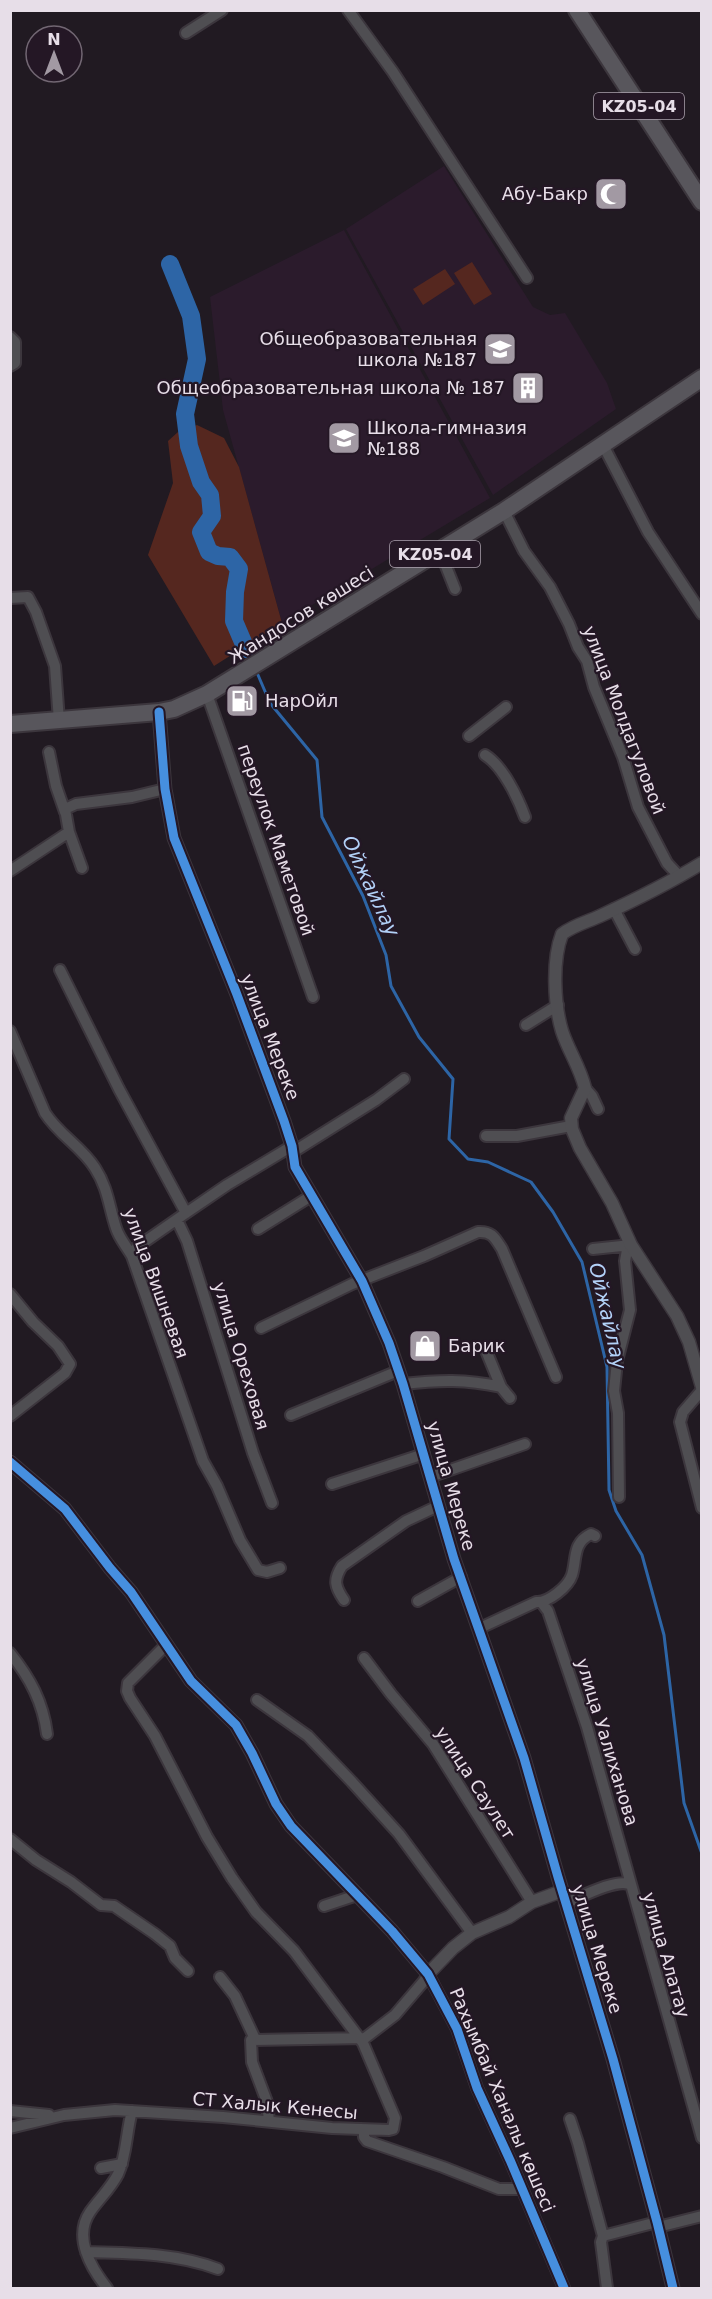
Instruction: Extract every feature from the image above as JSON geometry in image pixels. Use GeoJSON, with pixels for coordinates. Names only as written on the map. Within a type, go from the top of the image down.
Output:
{"type":"FeatureCollection","features":[{"type":"Feature","properties":{"kind":"main road","name":"KZ05-04"},"geometry":{"type":"LineString","coordinates":[[577,10],[702,202]]}},
{"type":"Feature","properties":{"kind":"main road","name":"Жандосов көшесі"},"geometry":{"type":"LineString","coordinates":[[10,724],[159,712],[174,709],[207,694],[504,511],[602,443],[702,378]]}},
{"type":"Feature","properties":{"kind":"street"},"geometry":{"type":"LineString","coordinates":[[186,33],[222,10]]}},
{"type":"Feature","properties":{"kind":"street"},"geometry":{"type":"LineString","coordinates":[[348,10],[393,72],[526,278]]}},
{"type":"Feature","properties":{"kind":"street"},"geometry":{"type":"LineString","coordinates":[[10,337],[15,342],[15,363],[10,366]]}},
{"type":"Feature","properties":{"kind":"street"},"geometry":{"type":"LineString","coordinates":[[602,443],[648,532],[702,614]]}},
{"type":"Feature","properties":{"kind":"street","name":"улица Молдагуловой"},"geometry":{"type":"LineString","coordinates":[[504,511],[524,551],[550,587],[569,624],[587,662],[594,687],[623,757],[638,807],[667,863],[679,876]]}},
{"type":"Feature","properties":{"kind":"street"},"geometry":{"type":"LineString","coordinates":[[440,551],[455,589]]}},
{"type":"Feature","properties":{"kind":"street"},"geometry":{"type":"LineString","coordinates":[[10,598],[28,597],[36,612],[55,666],[59,721]]}},
{"type":"Feature","properties":{"kind":"street","name":"переулок Маметовой"},"geometry":{"type":"LineString","coordinates":[[207,694],[313,997]]}},
{"type":"Feature","properties":{"kind":"street"},"geometry":{"type":"LineString","coordinates":[[469,736],[506,707]]}},
{"type":"Feature","properties":{"kind":"street","name":"улица Мереке"},"geometry":{"type":"LineString","coordinates":[[159,712],[165,789],[174,838],[236,992],[293,1149],[295,1167],[362,1281],[389,1343],[461,1577],[524,1758],[613,2059],[673,2289]]}},
{"type":"Feature","properties":{"kind":"street"},"geometry":{"type":"LineString","coordinates":[[49,752],[65,807],[69,832],[82,868]]}},
{"type":"Feature","properties":{"kind":"street"},"geometry":{"type":"LineString","coordinates":[[485,755],[492,759],[510,786],[525,817]]}},
{"type":"Feature","properties":{"kind":"street"},"geometry":{"type":"LineString","coordinates":[[65,807],[132,797],[165,789]]}},
{"type":"Feature","properties":{"kind":"street"},"geometry":{"type":"LineString","coordinates":[[10,871],[69,832]]}},
{"type":"Feature","properties":{"kind":"street"},"geometry":{"type":"LineString","coordinates":[[598,1109],[585,1088],[562,1032],[555,962],[562,934],[572,926],[614,909],[702,863]]}},
{"type":"Feature","properties":{"kind":"street"},"geometry":{"type":"LineString","coordinates":[[614,909],[635,949]]}},
{"type":"Feature","properties":{"kind":"street","name":"улица Ореховая"},"geometry":{"type":"LineString","coordinates":[[60,970],[181,1217],[253,1453],[272,1503]]}},
{"type":"Feature","properties":{"kind":"street"},"geometry":{"type":"LineString","coordinates":[[526,1026],[558,1005]]}},
{"type":"Feature","properties":{"kind":"street","name":"улица Вишневая"},"geometry":{"type":"LineString","coordinates":[[10,1031],[45,1113],[66,1139],[82,1151],[95,1168],[109,1196],[116,1228],[132,1256],[203,1461],[217,1486],[240,1540],[258,1570],[267,1572],[280,1568]]}},
{"type":"Feature","properties":{"kind":"street"},"geometry":{"type":"LineString","coordinates":[[132,1256],[137,1247],[227,1185],[352,1116],[404,1079]]}},
{"type":"Feature","properties":{"kind":"street"},"geometry":{"type":"LineString","coordinates":[[585,1088],[571,1118],[580,1148],[612,1203],[631,1245],[677,1316],[688,1342],[702,1389],[683,1412],[680,1422],[702,1508]]}},
{"type":"Feature","properties":{"kind":"street"},"geometry":{"type":"LineString","coordinates":[[486,1136],[517,1136],[572,1126]]}},
{"type":"Feature","properties":{"kind":"street"},"geometry":{"type":"LineString","coordinates":[[258,1228],[311,1196]]}},
{"type":"Feature","properties":{"kind":"street"},"geometry":{"type":"LineString","coordinates":[[261,1328],[352,1284],[478,1232],[491,1233],[502,1249],[556,1377]]}},
{"type":"Feature","properties":{"kind":"street"},"geometry":{"type":"LineString","coordinates":[[593,1249],[631,1245]]}},
{"type":"Feature","properties":{"kind":"street"},"geometry":{"type":"LineString","coordinates":[[619,1497],[618,1413],[614,1391],[617,1361],[630,1310],[625,1261],[627,1250],[631,1245]]}},
{"type":"Feature","properties":{"kind":"street"},"geometry":{"type":"LineString","coordinates":[[10,1294],[33,1322],[58,1346],[70,1364],[65,1373],[10,1416]]}},
{"type":"Feature","properties":{"kind":"street"},"geometry":{"type":"LineString","coordinates":[[487,1353],[501,1387],[510,1398]]}},
{"type":"Feature","properties":{"kind":"street"},"geometry":{"type":"LineString","coordinates":[[472,1381],[487,1379],[492,1374],[492,1365]]}},
{"type":"Feature","properties":{"kind":"street"},"geometry":{"type":"LineString","coordinates":[[291,1415],[398,1371]]}},
{"type":"Feature","properties":{"kind":"street"},"geometry":{"type":"LineString","coordinates":[[403,1384],[445,1379],[472,1381],[501,1387]]}},
{"type":"Feature","properties":{"kind":"street"},"geometry":{"type":"LineString","coordinates":[[430,1477],[525,1444]]}},
{"type":"Feature","properties":{"kind":"street"},"geometry":{"type":"LineString","coordinates":[[332,1484],[424,1454]]}},
{"type":"Feature","properties":{"kind":"street","name":"Рахымбай Ханалы көшесі"},"geometry":{"type":"LineString","coordinates":[[10,1462],[65,1509],[131,1592],[191,1682],[236,1725],[276,1803],[291,1826],[392,1931],[428,1974],[458,2029],[477,2088],[564,2289]]}},
{"type":"Feature","properties":{"kind":"street"},"geometry":{"type":"LineString","coordinates":[[344,1600],[335,1585],[335,1577],[342,1566],[406,1521],[438,1506]]}},
{"type":"Feature","properties":{"kind":"street"},"geometry":{"type":"LineString","coordinates":[[480,1628],[536,1602],[545,1607],[571,1576],[574,1556],[580,1542],[591,1534],[595,1536]]}},
{"type":"Feature","properties":{"kind":"street"},"geometry":{"type":"LineString","coordinates":[[418,1601],[461,1577]]}},
{"type":"Feature","properties":{"kind":"street","name":"улица Уалиханова"},"geometry":{"type":"LineString","coordinates":[[545,1607],[587,1727],[626,1861],[629,1884]]}},
{"type":"Feature","properties":{"kind":"street"},"geometry":{"type":"LineString","coordinates":[[166,1645],[128,1683],[130,1698],[150,1728],[207,1837],[238,1888],[256,1912],[294,1951],[359,2038],[395,2118],[393,2129],[364,2130]]}},
{"type":"Feature","properties":{"kind":"street"},"geometry":{"type":"LineString","coordinates":[[10,1653],[25,1671],[39,1696],[45,1713],[47,1734]]}},
{"type":"Feature","properties":{"kind":"street","name":"улица Саулет"},"geometry":{"type":"LineString","coordinates":[[364,1658],[433,1744],[532,1902]]}},
{"type":"Feature","properties":{"kind":"street"},"geometry":{"type":"LineString","coordinates":[[257,1700],[293,1723],[316,1744],[399,1834],[472,1933]]}},
{"type":"Feature","properties":{"kind":"street"},"geometry":{"type":"LineString","coordinates":[[10,1839],[101,1905],[114,1906],[155,1934],[170,1946],[175,1958],[188,1971]]}},
{"type":"Feature","properties":{"kind":"street"},"geometry":{"type":"LineString","coordinates":[[268,2121],[264,2093],[252,2062],[251,2040],[365,2038],[395,2015],[428,1974],[453,1948],[472,1933],[509,1917],[532,1902],[564,1897],[624,1882],[629,1884]]}},
{"type":"Feature","properties":{"kind":"street","name":"улица Алатау"},"geometry":{"type":"LineString","coordinates":[[629,1884],[702,2138]]}},
{"type":"Feature","properties":{"kind":"street"},"geometry":{"type":"LineString","coordinates":[[324,1906],[357,1895]]}},
{"type":"Feature","properties":{"kind":"street"},"geometry":{"type":"LineString","coordinates":[[220,1977],[234,1996],[255,2039]]}},
{"type":"Feature","properties":{"kind":"street"},"geometry":{"type":"LineString","coordinates":[[10,2111],[64,2115]]}},
{"type":"Feature","properties":{"kind":"street","name":"СТ Халык Кенесы"},"geometry":{"type":"LineString","coordinates":[[10,2128],[90,2111],[132,2111],[364,2130],[367,2141],[499,2189],[522,2189]]}},
{"type":"Feature","properties":{"kind":"street"},"geometry":{"type":"LineString","coordinates":[[107,2289],[89,2262],[84,2239],[87,2219],[117,2176],[122,2164],[132,2111]]}},
{"type":"Feature","properties":{"kind":"street"},"geometry":{"type":"LineString","coordinates":[[570,2120],[603,2236],[601,2242],[607,2289]]}},
{"type":"Feature","properties":{"kind":"street"},"geometry":{"type":"LineString","coordinates":[[101,2168],[122,2164]]}},
{"type":"Feature","properties":{"kind":"street"},"geometry":{"type":"LineString","coordinates":[[603,2236],[702,2216]]}},
{"type":"Feature","properties":{"kind":"street"},"geometry":{"type":"LineString","coordinates":[[86,2252],[163,2256],[203,2263],[218,2269]]}},
{"type":"Feature","properties":{"kind":"shaded area","name":"Общеобразовательная школа №187"},"geometry":{"type":"Polygon","coordinates":[[[444,166],[533,307],[550,315],[565,313],[607,383],[616,409],[493,495],[346,229],[444,166]]]}},
{"type":"Feature","properties":{"kind":"shaded area","name":"Школа-гимназия №188"},"geometry":{"type":"Polygon","coordinates":[[[344,230],[490,498],[282,623],[223,410],[210,297],[344,230]]]}},
{"type":"Feature","properties":{"kind":"shaded area"},"geometry":{"type":"Polygon","coordinates":[[[472,262],[492,294],[474,305],[454,273],[472,262]]]}},
{"type":"Feature","properties":{"kind":"shaded area"},"geometry":{"type":"Polygon","coordinates":[[[445,269],[455,284],[423,305],[413,289],[445,269]]]}},
{"type":"Feature","properties":{"kind":"shaded area"},"geometry":{"type":"Polygon","coordinates":[[[197,425],[224,438],[239,467],[282,623],[214,666],[148,555],[173,483],[168,441],[178,432],[197,425]]]}},
{"type":"Feature","properties":{"kind":"waterway"},"geometry":{"type":"LineString","coordinates":[[170,264],[191,316],[197,359],[185,414],[189,446],[201,482],[210,495],[212,516],[201,532],[209,552],[218,556],[230,557],[239,569],[234,621],[246,649]]}},
{"type":"Feature","properties":{"kind":"waterway","name":"Ойжайлау"},"geometry":{"type":"LineString","coordinates":[[258,675],[270,703],[317,760],[322,817],[363,896],[386,955],[391,986],[419,1037],[453,1079],[449,1139],[468,1159],[488,1162],[531,1182],[553,1212],[582,1262],[607,1367],[609,1490],[616,1511],[642,1555],[664,1635],[684,1803],[702,1854]]}},
{"type":"Feature","properties":{"kind":"cycle path"},"geometry":{"type":"LineString","coordinates":[[159,712],[165,789],[174,838],[236,992],[284,1121],[292,1146],[295,1167],[362,1281],[389,1343],[454,1559],[524,1758],[613,2059],[673,2288]]}},
{"type":"Feature","properties":{"kind":"cycle path"},"geometry":{"type":"LineString","coordinates":[[10,1462],[65,1509],[131,1592],[191,1681],[236,1725],[276,1804],[291,1826],[392,1931],[428,1974],[457,2029],[477,2088],[564,2288]]}},
{"type":"Feature","properties":{"kind":"place","name":"Абу-Бакр"},"geometry":{"type":"Point","coordinates":[611,194]}},
{"type":"Feature","properties":{"kind":"place","name":"Общеобразовательная школа №187"},"geometry":{"type":"Point","coordinates":[500,349]}},
{"type":"Feature","properties":{"kind":"place","name":"Общеобразовательная школа № 187"},"geometry":{"type":"Point","coordinates":[528,388]}},
{"type":"Feature","properties":{"kind":"place","name":"Школа-гимназия №188"},"geometry":{"type":"Point","coordinates":[344,438]}},
{"type":"Feature","properties":{"kind":"place","name":"НарОйл"},"geometry":{"type":"Point","coordinates":[242,701]}},
{"type":"Feature","properties":{"kind":"place","name":"Барик"},"geometry":{"type":"Point","coordinates":[425,1346]}}]}
